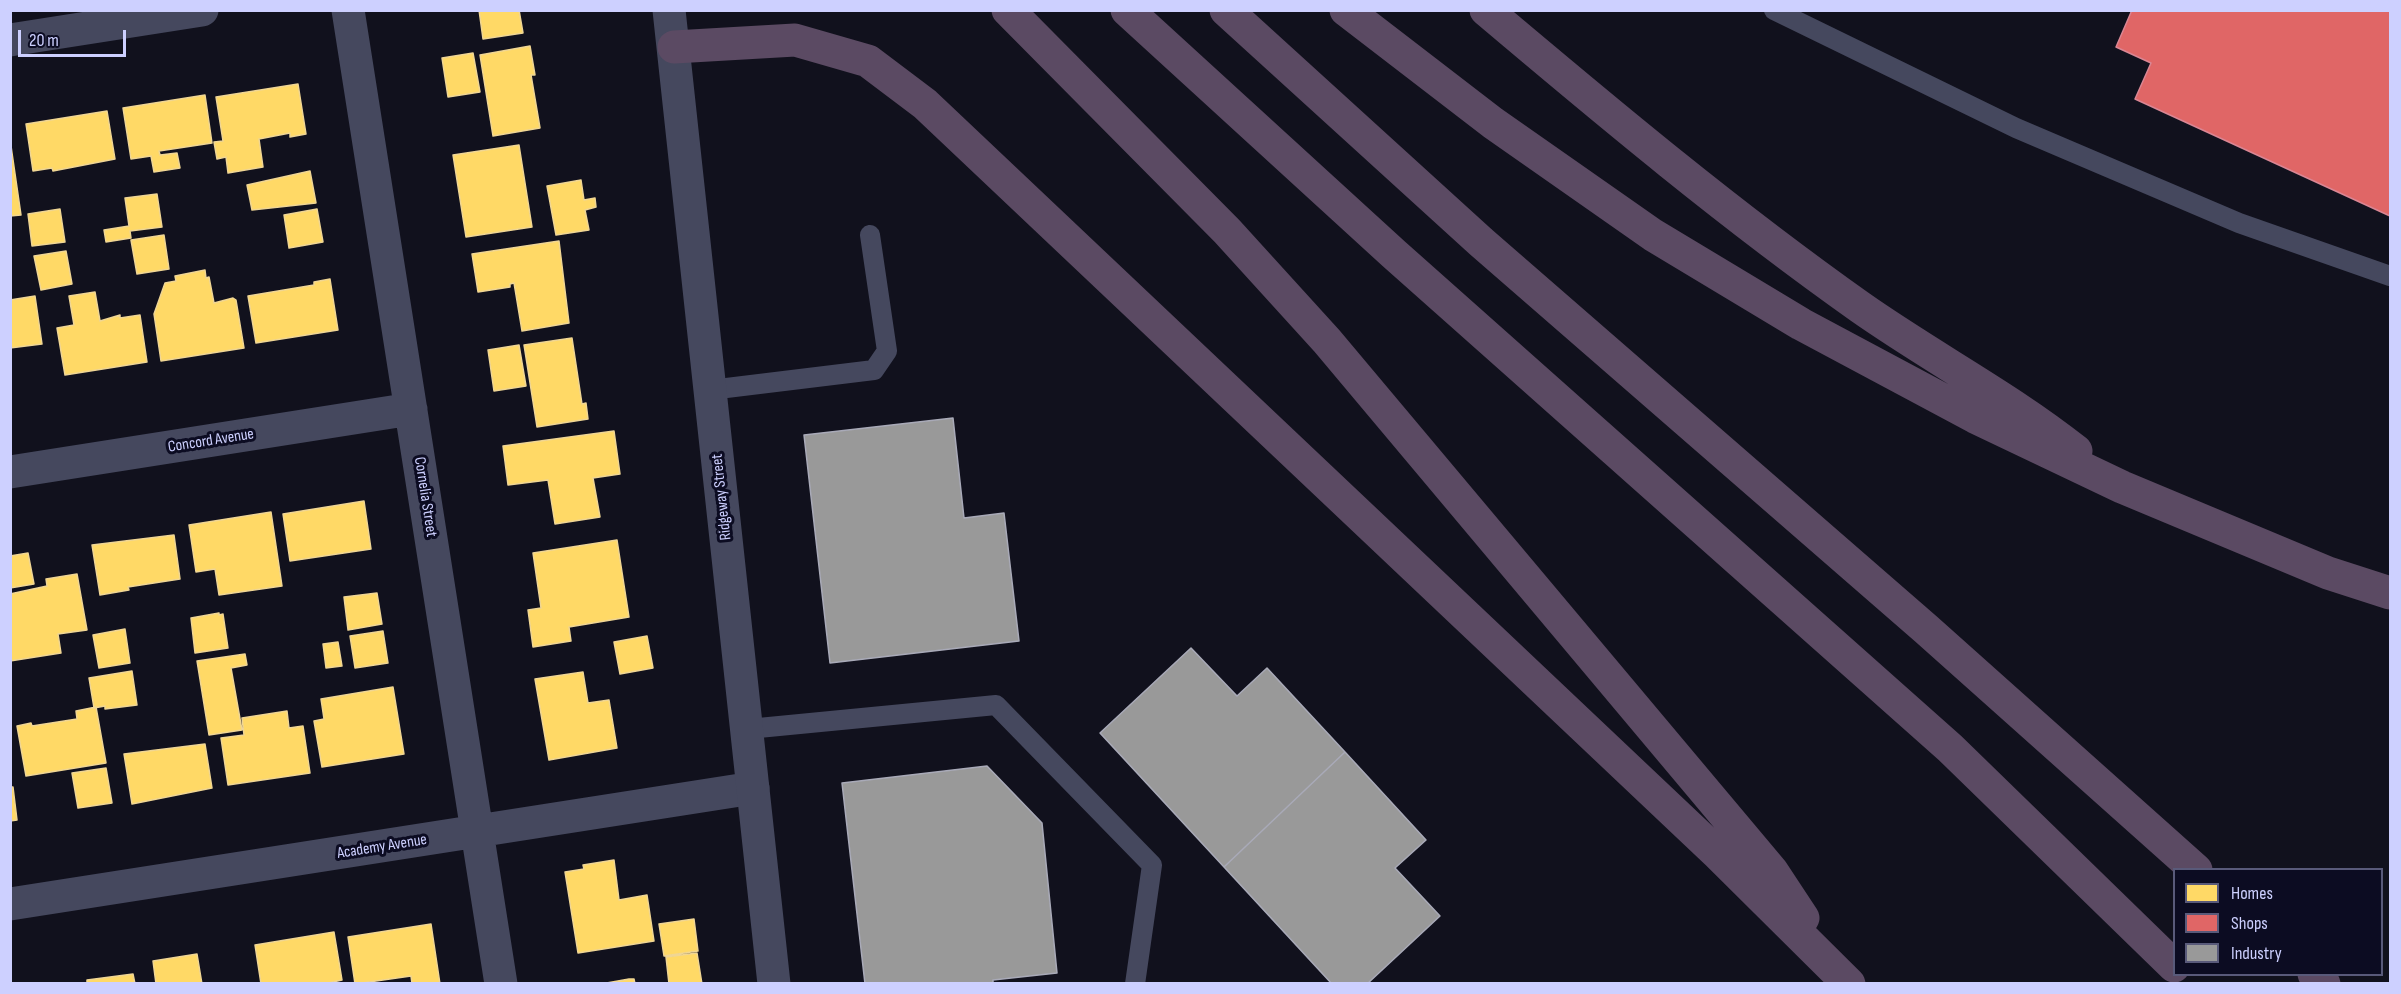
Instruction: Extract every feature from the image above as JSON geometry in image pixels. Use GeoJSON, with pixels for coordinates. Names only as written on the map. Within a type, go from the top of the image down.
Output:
{"type":"FeatureCollection","features":[{"type":"Feature","properties":{"kind":"highway"},"geometry":{"type":"LineString","coordinates":[[1008,10],[1227,231],[1328,341],[1772,871],[1843,976]]}},
{"type":"Feature","properties":{"kind":"highway"},"geometry":{"type":"LineString","coordinates":[[1127,10],[1402,262],[1950,748],[2173,964]]}},
{"type":"Feature","properties":{"kind":"highway"},"geometry":{"type":"LineString","coordinates":[[1226,10],[1481,242],[1918,621],[2194,868]]}},
{"type":"Feature","properties":{"kind":"highway"},"geometry":{"type":"LineString","coordinates":[[1346,10],[1493,123],[1653,235],[1801,324],[1965,412],[2122,487],[2328,573],[2391,593]]}},
{"type":"Feature","properties":{"kind":"highway"},"geometry":{"type":"LineString","coordinates":[[1486,10],[1676,171],[1862,308],[2034,418],[2122,487]]}},
{"type":"Feature","properties":{"kind":"highway"},"geometry":{"type":"LineString","coordinates":[[674,47],[795,40],[868,61],[925,104],[1718,854],[1843,976]]}},
{"type":"Feature","properties":{"kind":"street"},"geometry":{"type":"LineString","coordinates":[[10,40],[202,10]]}},
{"type":"Feature","properties":{"kind":"street","name":"Cornelia Street"},"geometry":{"type":"LineString","coordinates":[[348,10],[501,984]]}},
{"type":"Feature","properties":{"kind":"street","name":"Ridgeway Street"},"geometry":{"type":"LineString","coordinates":[[669,10],[774,984]]}},
{"type":"Feature","properties":{"kind":"street","name":"Concord Avenue"},"geometry":{"type":"LineString","coordinates":[[10,472],[411,409]]}},
{"type":"Feature","properties":{"kind":"street","name":"Academy Avenue"},"geometry":{"type":"LineString","coordinates":[[10,904],[753,788]]}},
{"type":"Feature","properties":{"kind":"lane"},"geometry":{"type":"LineString","coordinates":[[1774,10],[2016,128],[2238,223],[2391,276]]}},
{"type":"Feature","properties":{"kind":"lane"},"geometry":{"type":"LineString","coordinates":[[710,390],[874,370],[887,351],[870,236]]}},
{"type":"Feature","properties":{"kind":"lane"},"geometry":{"type":"LineString","coordinates":[[748,729],[996,705],[1152,865],[1136,984]]}},
{"type":"Feature","properties":{"kind":"building: Homes"},"geometry":{"type":"Polygon","coordinates":[[[479,10],[519,10],[523,33],[483,39],[479,10]]]}},
{"type":"Feature","properties":{"kind":"building: Homes"},"geometry":{"type":"Polygon","coordinates":[[[530,46],[535,75],[531,75],[540,128],[493,136],[480,55],[530,46]]]}},
{"type":"Feature","properties":{"kind":"building: Homes"},"geometry":{"type":"Polygon","coordinates":[[[473,53],[480,92],[448,97],[442,58],[473,53]]]}},
{"type":"Feature","properties":{"kind":"building: Homes"},"geometry":{"type":"Polygon","coordinates":[[[298,84],[306,134],[290,137],[290,133],[259,139],[263,167],[228,173],[226,157],[217,159],[214,142],[223,141],[216,97],[298,84]]]}},
{"type":"Feature","properties":{"kind":"building: Homes"},"geometry":{"type":"Polygon","coordinates":[[[205,95],[212,143],[159,151],[160,155],[177,153],[180,168],[154,172],[151,156],[131,159],[123,108],[205,95]]]}},
{"type":"Feature","properties":{"kind":"building: Homes"},"geometry":{"type":"Polygon","coordinates":[[[107,111],[115,159],[53,171],[52,168],[33,171],[26,124],[107,111]]]}},
{"type":"Feature","properties":{"kind":"building: Homes"},"geometry":{"type":"Polygon","coordinates":[[[10,139],[21,215],[10,216],[10,139]]]}},
{"type":"Feature","properties":{"kind":"building: Homes"},"geometry":{"type":"Polygon","coordinates":[[[519,145],[532,227],[466,237],[453,155],[519,145]]]}},
{"type":"Feature","properties":{"kind":"building: Homes"},"geometry":{"type":"Polygon","coordinates":[[[310,171],[316,203],[252,210],[247,185],[310,171]]]}},
{"type":"Feature","properties":{"kind":"building: Homes"},"geometry":{"type":"Polygon","coordinates":[[[581,180],[584,200],[595,198],[596,207],[585,210],[589,230],[556,235],[547,186],[581,180]]]}},
{"type":"Feature","properties":{"kind":"building: Homes"},"geometry":{"type":"Polygon","coordinates":[[[157,194],[162,227],[130,231],[131,238],[106,242],[104,230],[129,226],[125,198],[157,194]]]}},
{"type":"Feature","properties":{"kind":"building: Homes"},"geometry":{"type":"Polygon","coordinates":[[[60,209],[65,242],[32,246],[28,214],[60,209]]]}},
{"type":"Feature","properties":{"kind":"building: Homes"},"geometry":{"type":"Polygon","coordinates":[[[317,209],[323,242],[289,248],[284,215],[317,209]]]}},
{"type":"Feature","properties":{"kind":"building: Homes"},"geometry":{"type":"Polygon","coordinates":[[[164,235],[169,269],[137,274],[131,240],[164,235]]]}},
{"type":"Feature","properties":{"kind":"building: Homes"},"geometry":{"type":"Polygon","coordinates":[[[559,241],[569,323],[522,331],[514,283],[510,284],[510,287],[478,292],[472,254],[559,241]]]}},
{"type":"Feature","properties":{"kind":"building: Homes"},"geometry":{"type":"Polygon","coordinates":[[[66,251],[72,284],[41,290],[34,256],[66,251]]]}},
{"type":"Feature","properties":{"kind":"building: Homes"},"geometry":{"type":"Polygon","coordinates":[[[205,270],[206,278],[209,277],[214,303],[233,298],[236,300],[244,348],[161,361],[154,314],[165,283],[176,281],[175,276],[205,270]]]}},
{"type":"Feature","properties":{"kind":"building: Homes"},"geometry":{"type":"Polygon","coordinates":[[[330,279],[338,330],[256,343],[248,296],[314,285],[314,282],[330,279]]]}},
{"type":"Feature","properties":{"kind":"building: Homes"},"geometry":{"type":"Polygon","coordinates":[[[95,292],[100,321],[120,315],[120,318],[140,315],[147,362],[65,375],[57,328],[74,325],[69,296],[95,292]]]}},
{"type":"Feature","properties":{"kind":"building: Homes"},"geometry":{"type":"Polygon","coordinates":[[[35,296],[42,344],[10,348],[10,300],[35,296]]]}},
{"type":"Feature","properties":{"kind":"building: Homes"},"geometry":{"type":"Polygon","coordinates":[[[572,338],[582,404],[586,403],[588,419],[537,427],[524,345],[572,338]]]}},
{"type":"Feature","properties":{"kind":"building: Homes"},"geometry":{"type":"Polygon","coordinates":[[[519,345],[526,386],[494,391],[488,350],[519,345]]]}},
{"type":"Feature","properties":{"kind":"building: Homes"},"geometry":{"type":"Polygon","coordinates":[[[614,431],[620,474],[593,478],[600,517],[555,524],[548,480],[508,485],[503,446],[614,431]]]}},
{"type":"Feature","properties":{"kind":"building: Homes"},"geometry":{"type":"Polygon","coordinates":[[[364,501],[371,549],[290,561],[283,514],[364,501]]]}},
{"type":"Feature","properties":{"kind":"building: Homes"},"geometry":{"type":"Polygon","coordinates":[[[271,512],[282,586],[219,595],[215,569],[196,572],[189,525],[271,512]]]}},
{"type":"Feature","properties":{"kind":"building: Homes"},"geometry":{"type":"Polygon","coordinates":[[[174,535],[180,579],[128,587],[129,590],[100,595],[92,545],[174,535]]]}},
{"type":"Feature","properties":{"kind":"building: Homes"},"geometry":{"type":"Polygon","coordinates":[[[617,540],[629,617],[569,627],[571,641],[533,647],[528,610],[541,608],[533,553],[617,540]]]}},
{"type":"Feature","properties":{"kind":"building: Homes"},"geometry":{"type":"Polygon","coordinates":[[[28,553],[34,584],[10,588],[10,556],[28,553]]]}},
{"type":"Feature","properties":{"kind":"building: Homes"},"geometry":{"type":"Polygon","coordinates":[[[77,574],[87,630],[58,634],[61,653],[10,661],[10,594],[47,586],[46,579],[77,574]]]}},
{"type":"Feature","properties":{"kind":"building: Homes"},"geometry":{"type":"Polygon","coordinates":[[[377,593],[382,624],[348,630],[344,597],[377,593]]]}},
{"type":"Feature","properties":{"kind":"building: Homes"},"geometry":{"type":"Polygon","coordinates":[[[219,613],[219,615],[223,614],[228,648],[195,653],[191,618],[219,613]]]}},
{"type":"Feature","properties":{"kind":"building: Homes"},"geometry":{"type":"Polygon","coordinates":[[[125,629],[130,663],[99,668],[93,635],[125,629]]]}},
{"type":"Feature","properties":{"kind":"building: Homes"},"geometry":{"type":"Polygon","coordinates":[[[383,631],[388,663],[355,668],[350,636],[383,631]]]}},
{"type":"Feature","properties":{"kind":"building: Homes"},"geometry":{"type":"Polygon","coordinates":[[[647,636],[653,668],[620,674],[614,642],[647,636]]]}},
{"type":"Feature","properties":{"kind":"building: Homes"},"geometry":{"type":"Polygon","coordinates":[[[338,642],[342,666],[326,668],[323,644],[338,642]]]}},
{"type":"Feature","properties":{"kind":"building: Homes"},"geometry":{"type":"Polygon","coordinates":[[[245,654],[247,665],[231,668],[242,730],[209,735],[197,661],[245,654]]]}},
{"type":"Feature","properties":{"kind":"building: Homes"},"geometry":{"type":"Polygon","coordinates":[[[132,671],[137,705],[94,708],[89,678],[132,671]]]}},
{"type":"Feature","properties":{"kind":"building: Homes"},"geometry":{"type":"Polygon","coordinates":[[[583,672],[588,703],[609,700],[617,748],[549,760],[535,679],[583,672]]]}},
{"type":"Feature","properties":{"kind":"building: Homes"},"geometry":{"type":"Polygon","coordinates":[[[393,687],[404,754],[322,767],[314,721],[324,719],[321,699],[393,687]]]}},
{"type":"Feature","properties":{"kind":"building: Homes"},"geometry":{"type":"Polygon","coordinates":[[[96,707],[106,763],[26,776],[17,726],[77,719],[76,711],[96,707]]]}},
{"type":"Feature","properties":{"kind":"building: Homes"},"geometry":{"type":"Polygon","coordinates":[[[287,711],[289,728],[303,726],[310,773],[228,785],[221,738],[244,735],[242,718],[287,711]]]}},
{"type":"Feature","properties":{"kind":"building: Homes"},"geometry":{"type":"Polygon","coordinates":[[[205,744],[212,788],[132,804],[124,754],[205,744]]]}},
{"type":"Feature","properties":{"kind":"building: Homes"},"geometry":{"type":"Polygon","coordinates":[[[106,768],[112,803],[78,808],[72,773],[106,768]]]}},
{"type":"Feature","properties":{"kind":"building: Homes"},"geometry":{"type":"Polygon","coordinates":[[[10,787],[13,787],[17,820],[10,821],[10,787]]]}},
{"type":"Feature","properties":{"kind":"building: Homes"},"geometry":{"type":"Polygon","coordinates":[[[614,860],[619,900],[647,895],[654,941],[578,953],[565,872],[584,869],[583,865],[614,860]]]}},
{"type":"Feature","properties":{"kind":"building: Homes"},"geometry":{"type":"Polygon","coordinates":[[[694,919],[698,951],[664,956],[659,924],[694,919]]]}},
{"type":"Feature","properties":{"kind":"building: Homes"},"geometry":{"type":"Polygon","coordinates":[[[431,924],[440,984],[412,984],[411,976],[355,984],[348,937],[431,924]]]}},
{"type":"Feature","properties":{"kind":"building: Homes"},"geometry":{"type":"Polygon","coordinates":[[[334,932],[342,980],[324,984],[261,984],[255,945],[334,932]]]}},
{"type":"Feature","properties":{"kind":"building: Homes"},"geometry":{"type":"Polygon","coordinates":[[[697,953],[702,984],[669,984],[666,957],[697,953]]]}},
{"type":"Feature","properties":{"kind":"building: Homes"},"geometry":{"type":"Polygon","coordinates":[[[197,954],[202,984],[156,984],[153,961],[197,954]]]}},
{"type":"Feature","properties":{"kind":"building: Homes"},"geometry":{"type":"Polygon","coordinates":[[[133,974],[135,984],[87,984],[87,980],[133,974]]]}},
{"type":"Feature","properties":{"kind":"building: Homes"},"geometry":{"type":"Polygon","coordinates":[[[634,979],[635,984],[601,984],[634,979]]]}},
{"type":"Feature","properties":{"kind":"building: Shops"},"geometry":{"type":"Polygon","coordinates":[[[2132,10],[2390,10],[2390,216],[2135,99],[2151,63],[2116,47],[2132,10]]]}},
{"type":"Feature","properties":{"kind":"building: Industry"},"geometry":{"type":"Polygon","coordinates":[[[953,418],[964,518],[1004,513],[1019,641],[830,663],[804,435],[953,418]]]}},
{"type":"Feature","properties":{"kind":"building: Industry"},"geometry":{"type":"Polygon","coordinates":[[[1191,648],[1237,696],[1267,668],[1345,752],[1224,867],[1100,733],[1191,648]]]}},
{"type":"Feature","properties":{"kind":"building: Industry"},"geometry":{"type":"Polygon","coordinates":[[[1345,752],[1426,840],[1395,868],[1440,916],[1367,984],[1332,984],[1224,867],[1345,752]]]}},
{"type":"Feature","properties":{"kind":"building: Industry"},"geometry":{"type":"Polygon","coordinates":[[[987,766],[1042,823],[1057,973],[993,980],[993,984],[865,984],[842,783],[987,766]]]}}]}
